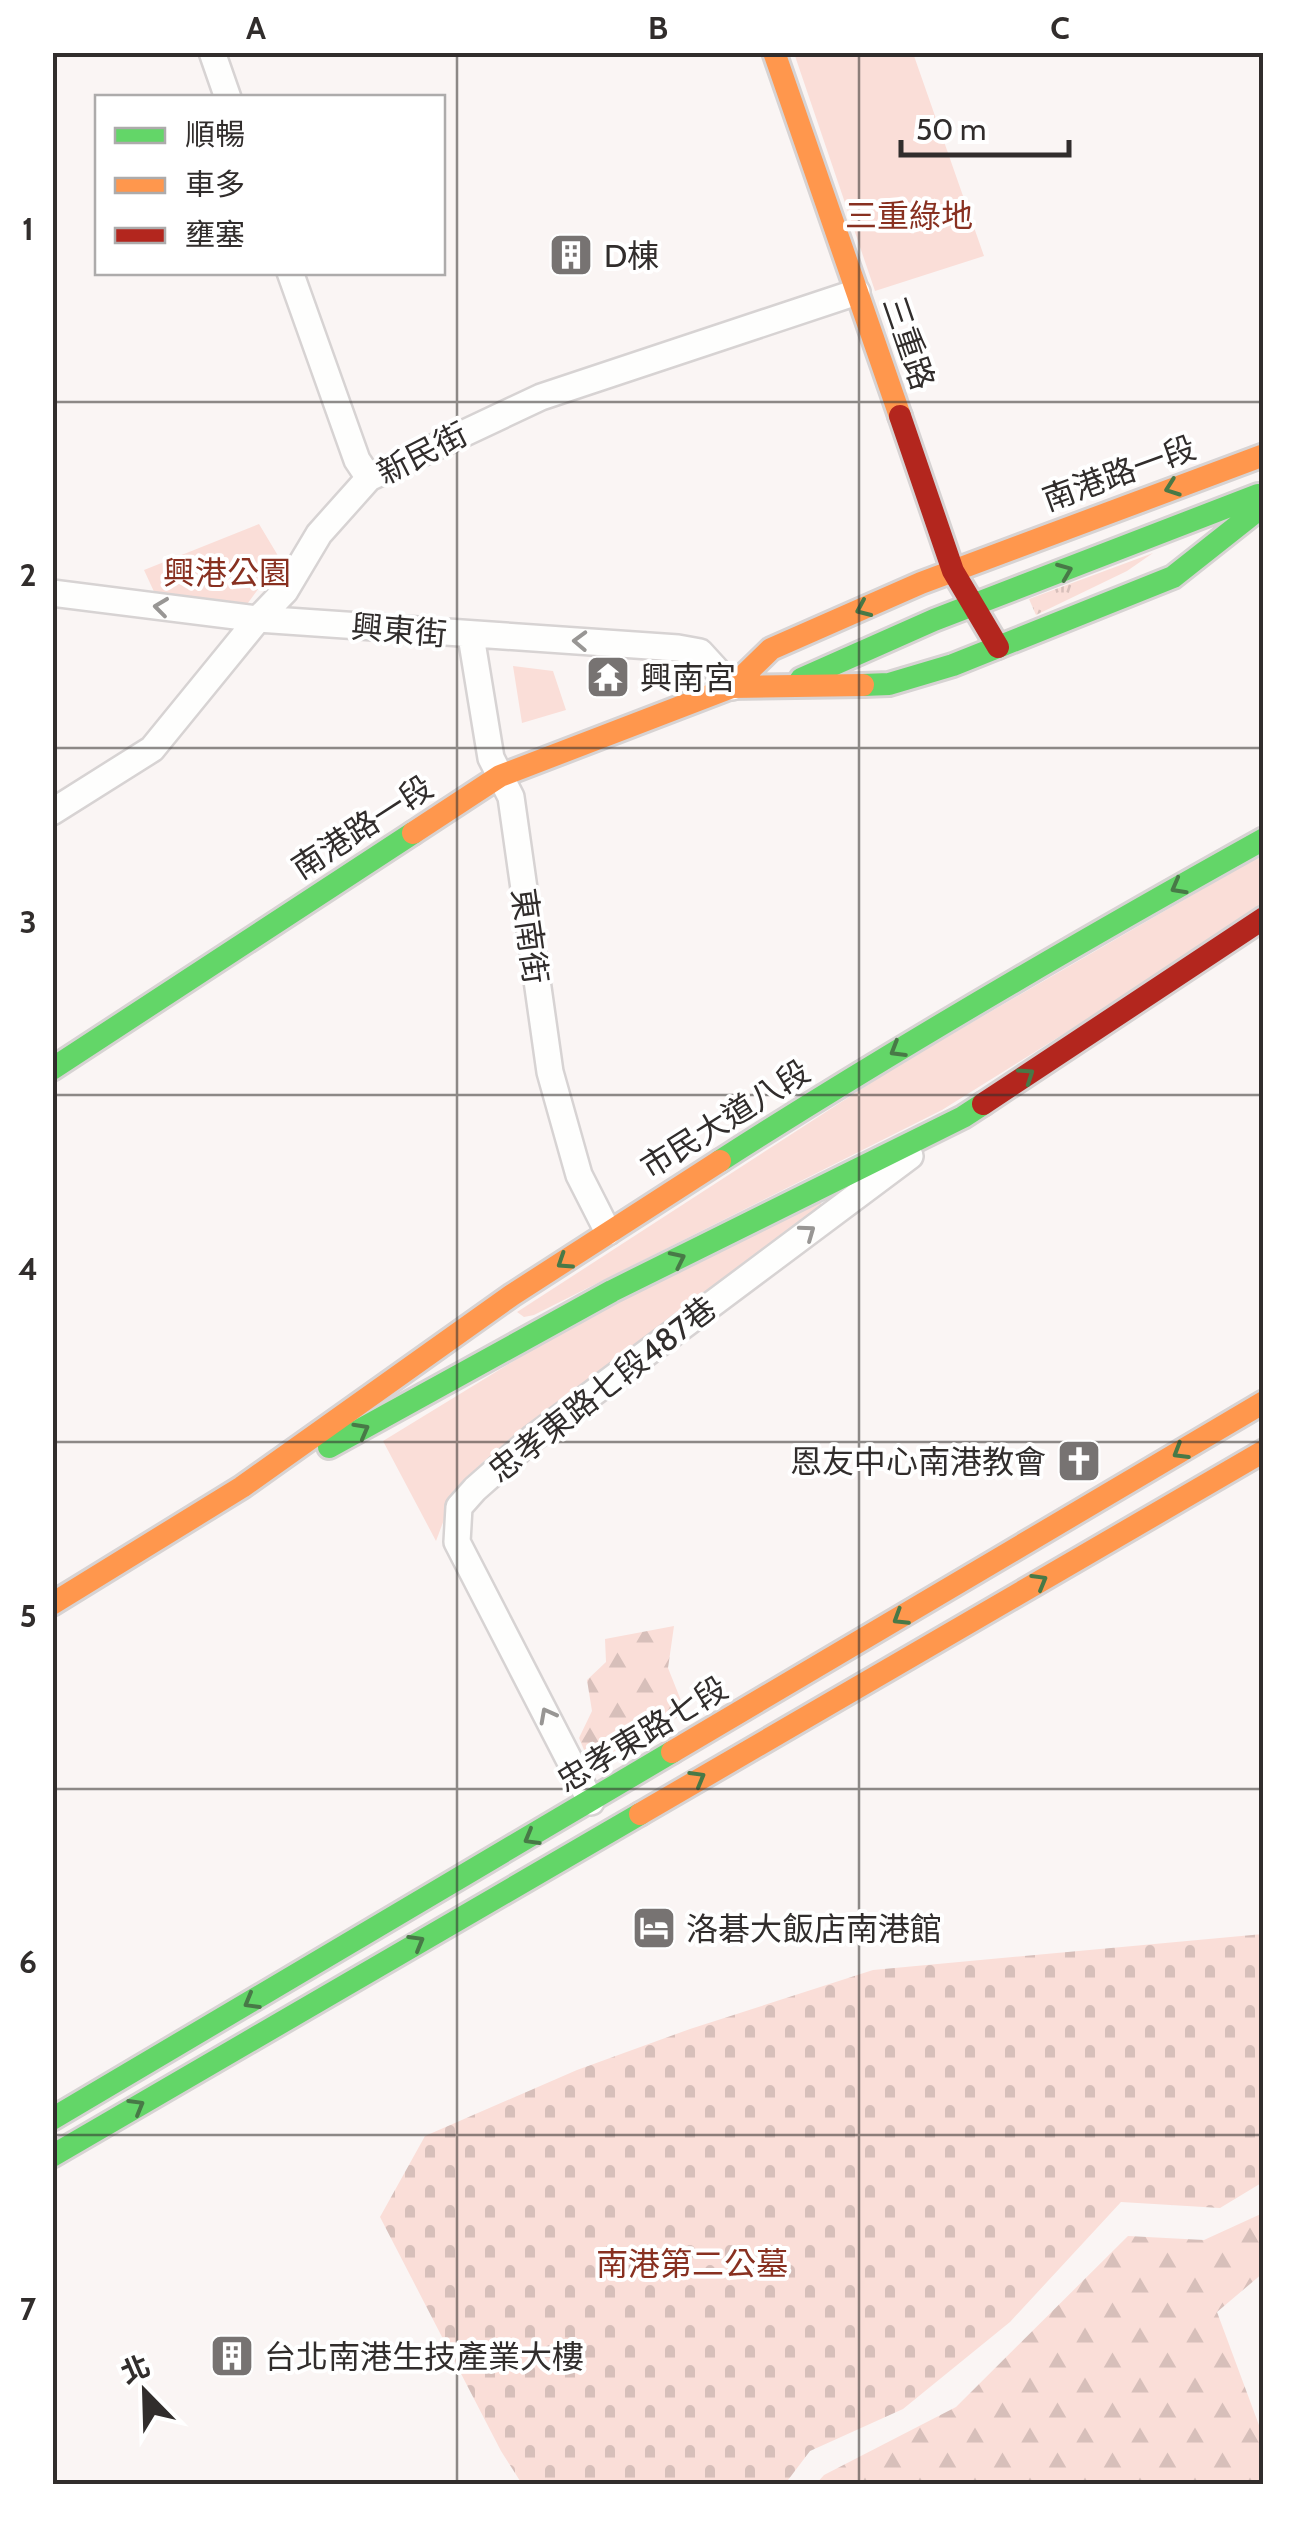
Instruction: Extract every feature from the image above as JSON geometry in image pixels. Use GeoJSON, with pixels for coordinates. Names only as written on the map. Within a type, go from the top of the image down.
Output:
{"type":"FeatureCollection","features":[{"type":"Feature","properties":{"kind":"main road","name":"三重路"},"geometry":{"type":"LineString","coordinates":[[774,52],[953,571],[998,647]]}},
{"type":"Feature","properties":{"kind":"main road","name":"南港路一段"},"geometry":{"type":"LineString","coordinates":[[732,686],[771,649],[953,571],[1264,454]]}},
{"type":"Feature","properties":{"kind":"main road","name":"南港路一段"},"geometry":{"type":"LineString","coordinates":[[52,1069],[500,776],[732,686],[786,685],[934,620],[1264,492]]}},
{"type":"Feature","properties":{"kind":"main road"},"geometry":{"type":"LineString","coordinates":[[786,685],[888,684],[998,647],[1172,577],[1264,505]]}},
{"type":"Feature","properties":{"kind":"main road","name":"市民大道八段"},"geometry":{"type":"LineString","coordinates":[[52,1604],[242,1487],[512,1295],[856,1075],[1076,944],[1264,840]]}},
{"type":"Feature","properties":{"kind":"main road","name":"市民大道八段"},"geometry":{"type":"LineString","coordinates":[[242,1487],[352,1436],[612,1291],[963,1117],[1264,918]]}},
{"type":"Feature","properties":{"kind":"main road","name":"忠孝東路七段"},"geometry":{"type":"LineString","coordinates":[[52,2119],[1264,1402]]}},
{"type":"Feature","properties":{"kind":"main road","name":"忠孝東路七段"},"geometry":{"type":"LineString","coordinates":[[52,2156],[1264,1450]]}},
{"type":"Feature","properties":{"kind":"street"},"geometry":{"type":"LineString","coordinates":[[212,52],[227,95]]}},
{"type":"Feature","properties":{"kind":"street"},"geometry":{"type":"LineString","coordinates":[[291,275],[357,460],[369,478]]}},
{"type":"Feature","properties":{"kind":"street","name":"新民街"},"geometry":{"type":"LineString","coordinates":[[52,812],[152,749],[286,590],[319,534],[369,478],[541,397],[857,292]]}},
{"type":"Feature","properties":{"kind":"street","name":"興東街"},"geometry":{"type":"LineString","coordinates":[[52,592],[258,619],[689,650],[700,652],[732,686]]}},
{"type":"Feature","properties":{"kind":"street","name":"東南街"},"geometry":{"type":"LineString","coordinates":[[471,636],[491,758],[511,797],[550,1072],[579,1175],[608,1232]]}},
{"type":"Feature","properties":{"kind":"street","name":"忠孝東路七段487巷"},"geometry":{"type":"LineString","coordinates":[[591,1802],[457,1542],[459,1507],[533,1438],[963,1117]]}},
{"type":"Feature","properties":{"kind":"street"},"geometry":{"type":"LineString","coordinates":[[512,1295],[506,1307],[508,1318],[532,1334]]}},
{"type":"Feature","properties":{"kind":"green space","name":"三重綠地"},"geometry":{"type":"Polygon","coordinates":[[[794,53],[913,53],[984,256],[875,291],[794,53]]]}},
{"type":"Feature","properties":{"kind":"green space","name":"興港公園"},"geometry":{"type":"Polygon","coordinates":[[[259,524],[280,559],[245,607],[156,596],[144,570],[259,524]]]}},
{"type":"Feature","properties":{"kind":"green space"},"geometry":{"type":"Polygon","coordinates":[[[1153,553],[1127,571],[1036,615],[1029,599],[1153,553]]]}},
{"type":"Feature","properties":{"kind":"green space"},"geometry":{"type":"Polygon","coordinates":[[[513,666],[553,671],[566,710],[522,723],[513,666]]]}},
{"type":"Feature","properties":{"kind":"green space"},"geometry":{"type":"Polygon","coordinates":[[[1263,854],[1263,904],[942,1110],[534,1315],[524,1317],[517,1312],[900,1064],[1263,854]]]}},
{"type":"Feature","properties":{"kind":"green space"},"geometry":{"type":"Polygon","coordinates":[[[820,1200],[824,1212],[485,1460],[454,1493],[436,1541],[383,1441],[561,1332],[820,1200]]]}},
{"type":"Feature","properties":{"kind":"green space"},"geometry":{"type":"Polygon","coordinates":[[[674,1626],[668,1668],[686,1713],[590,1764],[579,1738],[592,1711],[587,1680],[606,1662],[605,1639],[674,1626]]]}},
{"type":"Feature","properties":{"kind":"green space","name":"南港第二公墓"},"geometry":{"type":"Polygon","coordinates":[[[1263,1934],[1263,2182],[1220,2208],[1121,2202],[1010,2322],[903,2409],[810,2451],[785,2484],[522,2484],[501,2451],[380,2217],[425,2136],[577,2070],[873,1970],[1263,1934]]]}},
{"type":"Feature","properties":{"kind":"green space"},"geometry":{"type":"Polygon","coordinates":[[[1263,2213],[1263,2273],[1217,2312],[1263,2436],[1263,2484],[816,2484],[824,2475],[956,2407],[1128,2236],[1204,2240],[1263,2213]]]}},
{"type":"Feature","properties":{"kind":"traffic: fast"},"geometry":{"type":"LineString","coordinates":[[801,679],[934,620],[1258,495]]}},
{"type":"Feature","properties":{"kind":"traffic: fast"},"geometry":{"type":"LineString","coordinates":[[863,685],[889,684],[953,665],[1173,577],[1264,505]]}},
{"type":"Feature","properties":{"kind":"traffic: fast"},"geometry":{"type":"LineString","coordinates":[[52,1069],[413,833]]}},
{"type":"Feature","properties":{"kind":"traffic: fast"},"geometry":{"type":"LineString","coordinates":[[720,1161],[989,996],[1264,839]]}},
{"type":"Feature","properties":{"kind":"traffic: fast"},"geometry":{"type":"LineString","coordinates":[[329,1447],[612,1291],[983,1104]]}},
{"type":"Feature","properties":{"kind":"traffic: fast"},"geometry":{"type":"LineString","coordinates":[[52,2119],[672,1752]]}},
{"type":"Feature","properties":{"kind":"traffic: fast"},"geometry":{"type":"LineString","coordinates":[[52,2156],[640,1814]]}},
{"type":"Feature","properties":{"kind":"traffic: slow"},"geometry":{"type":"LineString","coordinates":[[774,52],[900,416]]}},
{"type":"Feature","properties":{"kind":"traffic: slow"},"geometry":{"type":"LineString","coordinates":[[732,687],[771,649],[921,583],[1264,455]]}},
{"type":"Feature","properties":{"kind":"traffic: slow"},"geometry":{"type":"LineString","coordinates":[[413,833],[500,776],[732,687],[863,685]]}},
{"type":"Feature","properties":{"kind":"traffic: slow"},"geometry":{"type":"LineString","coordinates":[[52,1604],[242,1487],[512,1295],[720,1161]]}},
{"type":"Feature","properties":{"kind":"traffic: slow"},"geometry":{"type":"LineString","coordinates":[[672,1752],[1264,1402]]}},
{"type":"Feature","properties":{"kind":"traffic: slow"},"geometry":{"type":"LineString","coordinates":[[640,1814],[1264,1451]]}},
{"type":"Feature","properties":{"kind":"traffic: jam"},"geometry":{"type":"LineString","coordinates":[[900,416],[953,571],[998,647]]}},
{"type":"Feature","properties":{"kind":"traffic: jam"},"geometry":{"type":"LineString","coordinates":[[983,1104],[1264,918]]}},
{"type":"Feature","properties":{"kind":"place","name":"D棟"},"geometry":{"type":"Point","coordinates":[571,255]}},
{"type":"Feature","properties":{"kind":"place","name":"興南宮"},"geometry":{"type":"Point","coordinates":[608,677]}},
{"type":"Feature","properties":{"kind":"place","name":"恩友中心南港教會"},"geometry":{"type":"Point","coordinates":[1079,1461]}},
{"type":"Feature","properties":{"kind":"place","name":"洛碁大飯店南港館"},"geometry":{"type":"Point","coordinates":[654,1928]}},
{"type":"Feature","properties":{"kind":"place","name":"台北南港生技產業大樓"},"geometry":{"type":"Point","coordinates":[232,2356]}}]}
